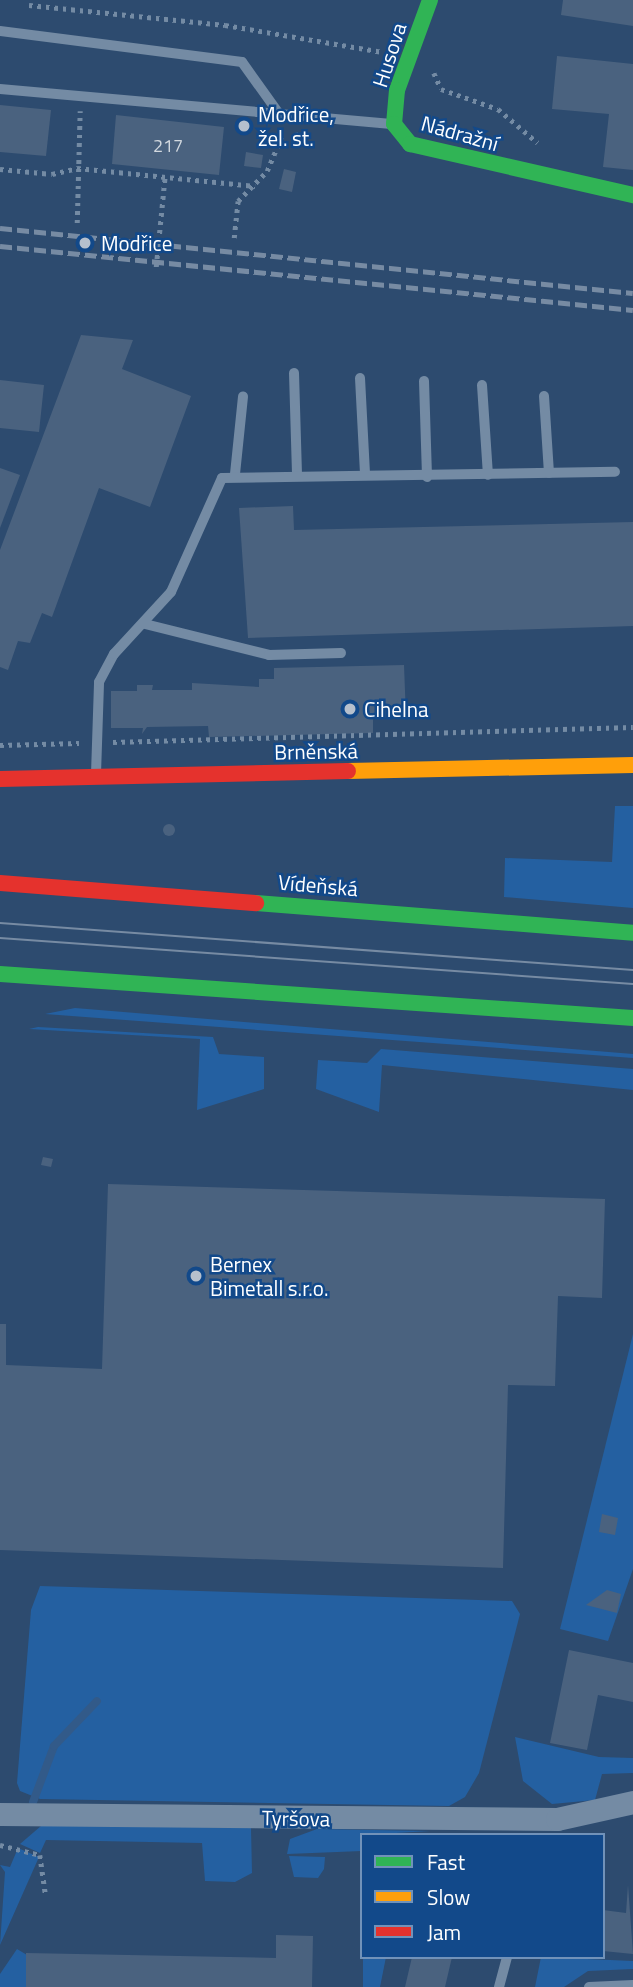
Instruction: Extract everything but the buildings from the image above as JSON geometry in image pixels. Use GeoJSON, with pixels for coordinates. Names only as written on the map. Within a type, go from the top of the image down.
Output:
{"type":"FeatureCollection","features":[{"type":"Feature","properties":{"kind":"main road","name":"Husova"},"geometry":{"type":"LineString","coordinates":[[394,124],[397,90],[430,0]]}},
{"type":"Feature","properties":{"kind":"main road","name":"Nádražní"},"geometry":{"type":"LineString","coordinates":[[394,124],[410,144],[633,195]]}},
{"type":"Feature","properties":{"kind":"main road","name":"Brněnská"},"geometry":{"type":"LineString","coordinates":[[0,779],[633,765]]}},
{"type":"Feature","properties":{"kind":"main road","name":"Vídeňská"},"geometry":{"type":"LineString","coordinates":[[0,883],[633,933]]}},
{"type":"Feature","properties":{"kind":"main road"},"geometry":{"type":"LineString","coordinates":[[0,974],[633,1018]]}},
{"type":"Feature","properties":{"kind":"street","name":"Tyršova"},"geometry":{"type":"LineString","coordinates":[[0,1814],[556,1827],[633,1802]]}},
{"type":"Feature","properties":{"kind":"lane"},"geometry":{"type":"LineString","coordinates":[[0,31],[242,62],[280,115]]}},
{"type":"Feature","properties":{"kind":"lane","name":"Nádražní"},"geometry":{"type":"LineString","coordinates":[[0,89],[280,115],[312,121],[394,124]]}},
{"type":"Feature","properties":{"kind":"lane"},"geometry":{"type":"LineString","coordinates":[[294,373],[297,474]]}},
{"type":"Feature","properties":{"kind":"lane"},"geometry":{"type":"LineString","coordinates":[[360,377],[365,475]]}},
{"type":"Feature","properties":{"kind":"lane"},"geometry":{"type":"LineString","coordinates":[[424,382],[427,477]]}},
{"type":"Feature","properties":{"kind":"lane"},"geometry":{"type":"LineString","coordinates":[[482,386],[488,475]]}},
{"type":"Feature","properties":{"kind":"lane"},"geometry":{"type":"LineString","coordinates":[[235,474],[243,396]]}},
{"type":"Feature","properties":{"kind":"lane"},"geometry":{"type":"LineString","coordinates":[[544,396],[549,473]]}},
{"type":"Feature","properties":{"kind":"lane"},"geometry":{"type":"LineString","coordinates":[[96,777],[94,742],[99,682],[114,654],[145,624],[171,592],[214,490],[222,478],[235,474],[427,477],[615,472]]}},
{"type":"Feature","properties":{"kind":"lane"},"geometry":{"type":"LineString","coordinates":[[145,624],[269,655],[341,653]]}},
{"type":"Feature","properties":{"kind":"lane"},"geometry":{"type":"LineString","coordinates":[[499,1987],[506,1959]]}},
{"type":"Feature","properties":{"kind":"lane"},"geometry":{"type":"LineString","coordinates":[[589,1987],[633,1985]]}},
{"type":"Feature","properties":{"kind":"path"},"geometry":{"type":"LineString","coordinates":[[29,5],[225,25],[391,54]]}},
{"type":"Feature","properties":{"kind":"path"},"geometry":{"type":"LineString","coordinates":[[387,65],[394,43]]}},
{"type":"Feature","properties":{"kind":"path"},"geometry":{"type":"LineString","coordinates":[[435,66],[441,89],[498,109],[550,153]]}},
{"type":"Feature","properties":{"kind":"path"},"geometry":{"type":"LineString","coordinates":[[77,223],[80,110],[94,111]]}},
{"type":"Feature","properties":{"kind":"path"},"geometry":{"type":"LineString","coordinates":[[270,130],[309,138],[312,121]]}},
{"type":"Feature","properties":{"kind":"path"},"geometry":{"type":"LineString","coordinates":[[234,238],[238,201],[255,186],[282,133]]}},
{"type":"Feature","properties":{"kind":"path"},"geometry":{"type":"LineString","coordinates":[[0,169],[52,174],[77,168],[255,186]]}},
{"type":"Feature","properties":{"kind":"path"},"geometry":{"type":"LineString","coordinates":[[156,267],[165,176]]}},
{"type":"Feature","properties":{"kind":"path"},"geometry":{"type":"LineString","coordinates":[[0,745],[633,727]]}},
{"type":"Feature","properties":{"kind":"path"},"geometry":{"type":"LineString","coordinates":[[0,1845],[40,1855],[46,1897]]}},
{"type":"Feature","properties":{"kind":"shaded area"},"geometry":{"type":"Polygon","coordinates":[[[615,806],[633,806],[633,908],[504,897],[505,858],[612,862],[615,806]]]}},
{"type":"Feature","properties":{"kind":"shaded area"},"geometry":{"type":"Polygon","coordinates":[[[75,1008],[633,1054],[633,1058],[45,1014],[75,1008]]]}},
{"type":"Feature","properties":{"kind":"shaded area"},"geometry":{"type":"Polygon","coordinates":[[[38,1027],[213,1037],[219,1054],[264,1057],[264,1089],[197,1110],[200,1039],[29,1029],[38,1027]]]}},
{"type":"Feature","properties":{"kind":"shaded area"},"geometry":{"type":"Polygon","coordinates":[[[381,1049],[633,1069],[633,1090],[382,1065],[379,1112],[316,1089],[318,1060],[367,1063],[381,1049]]]}},
{"type":"Feature","properties":{"kind":"shaded area"},"geometry":{"type":"Polygon","coordinates":[[[633,1334],[633,1569],[608,1641],[560,1629],[633,1334]]]}},
{"type":"Feature","properties":{"kind":"shaded area"},"geometry":{"type":"Polygon","coordinates":[[[40,1586],[512,1601],[520,1614],[479,1773],[465,1797],[449,1806],[40,1799],[20,1791],[17,1783],[31,1610],[40,1586]]]}},
{"type":"Feature","properties":{"kind":"shaded area"},"geometry":{"type":"Polygon","coordinates":[[[515,1737],[599,1757],[633,1758],[633,1773],[602,1774],[595,1800],[552,1804],[523,1781],[515,1737]]]}},
{"type":"Feature","properties":{"kind":"shaded area"},"geometry":{"type":"Polygon","coordinates":[[[57,1824],[251,1828],[252,1873],[235,1882],[205,1881],[202,1843],[46,1840],[40,1853],[20,1844],[41,1826],[57,1824]]]}},
{"type":"Feature","properties":{"kind":"shaded area"},"geometry":{"type":"Polygon","coordinates":[[[317,1829],[430,1831],[360,1833],[360,1851],[287,1854],[290,1839],[317,1829]]]}},
{"type":"Feature","properties":{"kind":"shaded area"},"geometry":{"type":"Polygon","coordinates":[[[18,1848],[39,1857],[0,1945],[5,1872],[0,1865],[10,1867],[18,1848]]]}},
{"type":"Feature","properties":{"kind":"shaded area"},"geometry":{"type":"Polygon","coordinates":[[[289,1856],[325,1857],[324,1869],[318,1878],[294,1877],[289,1856]]]}},
{"type":"Feature","properties":{"kind":"shaded area"},"geometry":{"type":"Polygon","coordinates":[[[17,1949],[27,1955],[26,1987],[0,1987],[0,1974],[17,1949]]]}},
{"type":"Feature","properties":{"kind":"shaded area"},"geometry":{"type":"Polygon","coordinates":[[[363,1959],[386,1959],[380,1987],[363,1987],[363,1959]]]}},
{"type":"Feature","properties":{"kind":"shaded area"},"geometry":{"type":"Polygon","coordinates":[[[541,1959],[633,1961],[633,1969],[588,1971],[564,1987],[535,1987],[541,1959]]]}},
{"type":"Feature","properties":{"kind":"waterway"},"geometry":{"type":"LineString","coordinates":[[33,1802],[54,1746],[97,1701]]}},
{"type":"Feature","properties":{"kind":"tram line"},"geometry":{"type":"LineString","coordinates":[[0,923],[633,970]]}},
{"type":"Feature","properties":{"kind":"tram line"},"geometry":{"type":"LineString","coordinates":[[0,938],[633,984]]}},
{"type":"Feature","properties":{"kind":"railway"},"geometry":{"type":"LineString","coordinates":[[0,228],[633,293]]}},
{"type":"Feature","properties":{"kind":"railway"},"geometry":{"type":"LineString","coordinates":[[0,246],[633,310]]}},
{"type":"Feature","properties":{"kind":"traffic: fast"},"geometry":{"type":"LineString","coordinates":[[430,0],[397,90],[394,124],[410,144],[633,195]]}},
{"type":"Feature","properties":{"kind":"traffic: fast"},"geometry":{"type":"LineString","coordinates":[[256,903],[633,933]]}},
{"type":"Feature","properties":{"kind":"traffic: fast"},"geometry":{"type":"LineString","coordinates":[[0,974],[633,1018]]}},
{"type":"Feature","properties":{"kind":"traffic: slow"},"geometry":{"type":"LineString","coordinates":[[348,771],[633,765]]}},
{"type":"Feature","properties":{"kind":"traffic: jam"},"geometry":{"type":"LineString","coordinates":[[0,779],[348,771]]}},
{"type":"Feature","properties":{"kind":"traffic: jam"},"geometry":{"type":"LineString","coordinates":[[0,883],[256,903]]}},
{"type":"Feature","properties":{"kind":"place","name":"Modřice, žel. st."},"geometry":{"type":"Point","coordinates":[244,126]}},
{"type":"Feature","properties":{"kind":"place","name":"Modřice"},"geometry":{"type":"Point","coordinates":[85,243]}},
{"type":"Feature","properties":{"kind":"place","name":"Cihelna"},"geometry":{"type":"Point","coordinates":[350,709]}},
{"type":"Feature","properties":{"kind":"place","name":"Bernex Bimetall s.r.o."},"geometry":{"type":"Point","coordinates":[196,1276]}}]}
